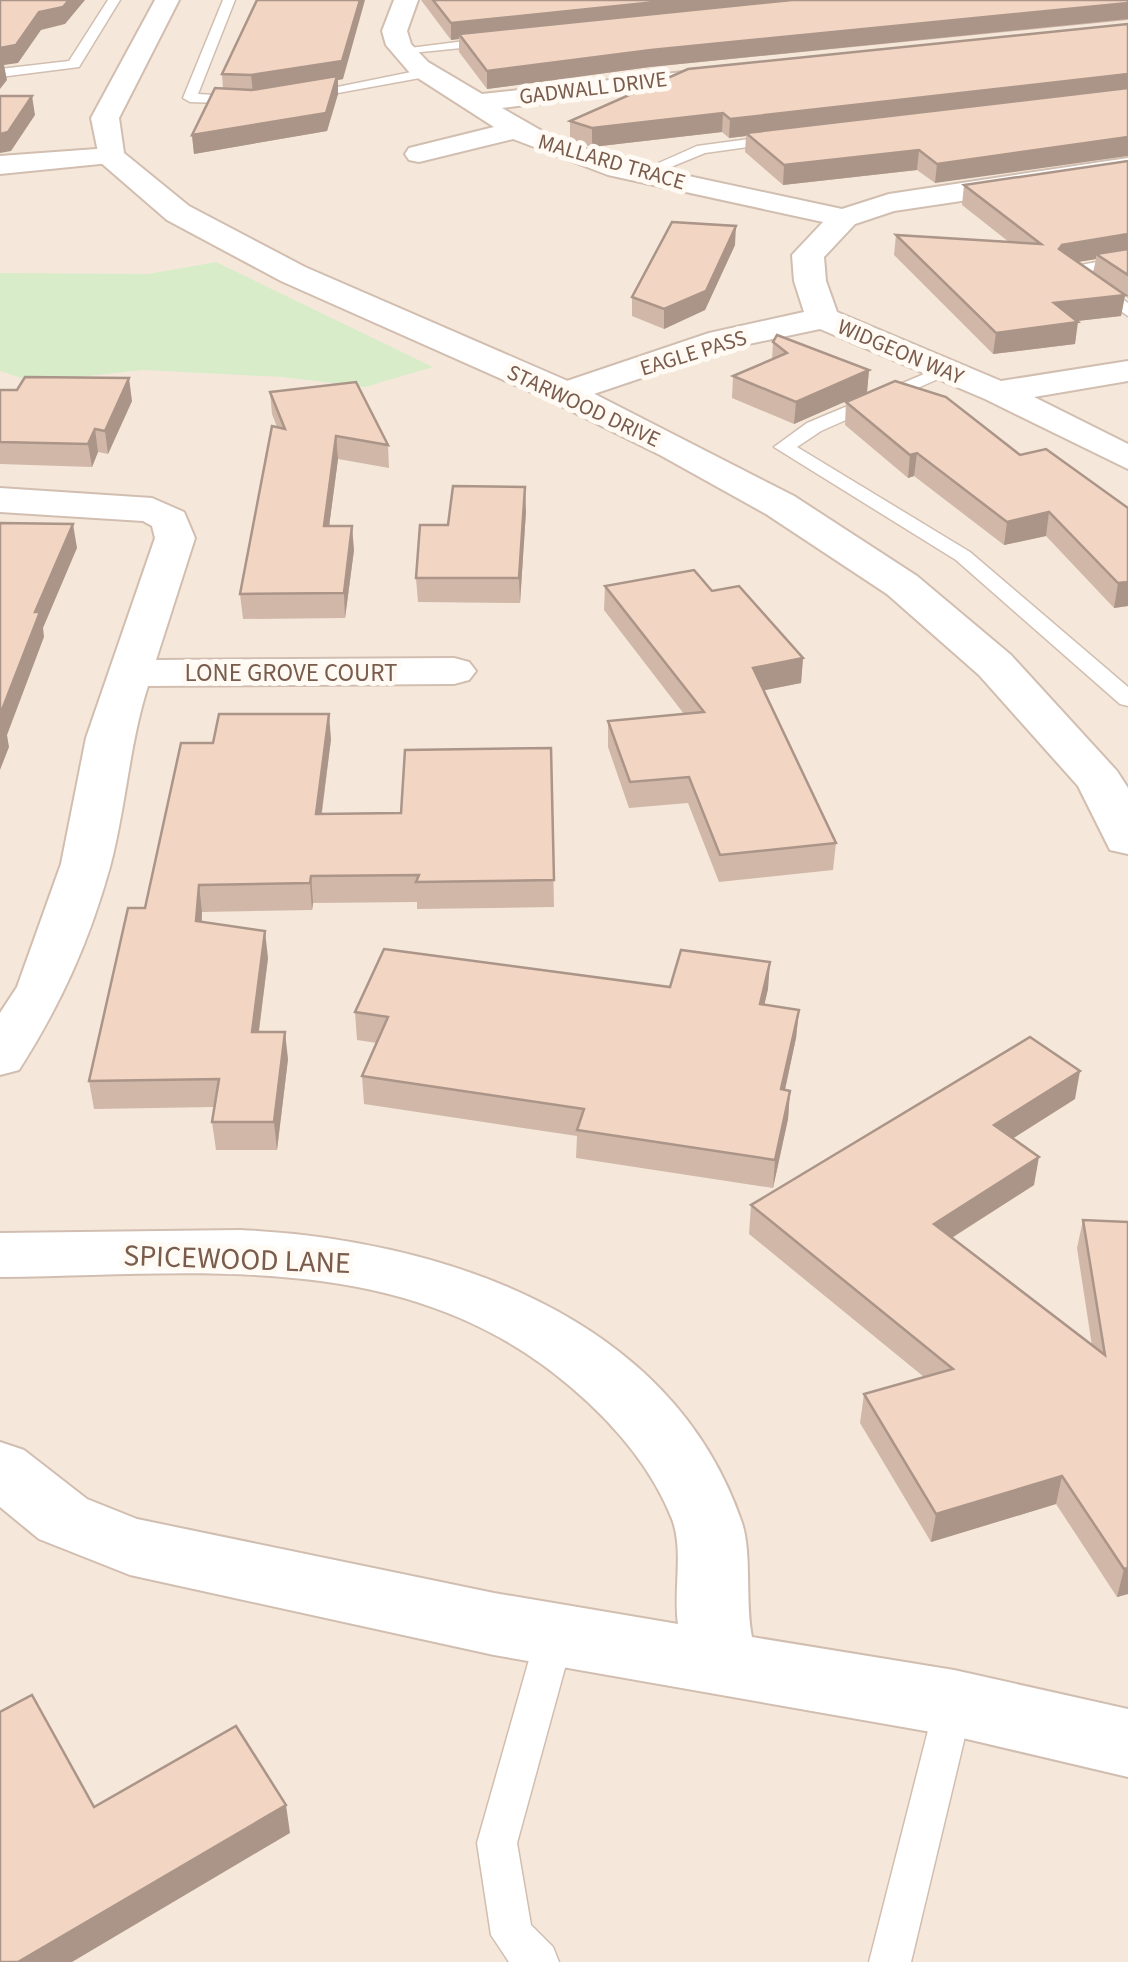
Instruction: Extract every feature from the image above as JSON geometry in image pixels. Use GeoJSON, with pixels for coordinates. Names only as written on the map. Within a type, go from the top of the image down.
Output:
{"type":"FeatureCollection","features":[{"type":"Feature","properties":{"kind":"street"},"geometry":{"type":"LineString","coordinates":[[0,166],[110,156],[105,118],[167,0]]}},
{"type":"Feature","properties":{"kind":"street"},"geometry":{"type":"LineString","coordinates":[[400,50],[394,34],[396,16],[406,0]]}},
{"type":"Feature","properties":{"kind":"street","name":"MALLARD TRACE"},"geometry":{"type":"LineString","coordinates":[[400,50],[404,59],[514,130],[550,146],[644,173],[844,218]]}},
{"type":"Feature","properties":{"kind":"street","name":"GADWALL DRIVE"},"geometry":{"type":"LineString","coordinates":[[476,102],[770,67]]}},
{"type":"Feature","properties":{"kind":"street"},"geometry":{"type":"LineString","coordinates":[[419,154],[514,130]]}},
{"type":"Feature","properties":{"kind":"street","name":"STARWOOD DRIVE"},"geometry":{"type":"LineString","coordinates":[[110,156],[178,213],[293,274],[564,393],[780,505],[902,585],[996,666],[1100,781],[1128,838]]}},
{"type":"Feature","properties":{"kind":"street","name":"WIDGEON WAY"},"geometry":{"type":"LineString","coordinates":[[1128,166],[919,196],[844,218],[808,255],[810,282],[823,318],[997,392],[1128,458]]}},
{"type":"Feature","properties":{"kind":"street","name":"EAGLE PASS"},"geometry":{"type":"LineString","coordinates":[[564,393],[721,340],[823,318]]}},
{"type":"Feature","properties":{"kind":"street"},"geometry":{"type":"LineString","coordinates":[[997,392],[1128,371]]}},
{"type":"Feature","properties":{"kind":"street"},"geometry":{"type":"LineString","coordinates":[[0,500],[152,510],[170,520],[175,538],[109,738],[86,864],[43,987],[0,1057]]}},
{"type":"Feature","properties":{"kind":"street","name":"LONE GROVE COURT"},"geometry":{"type":"LineString","coordinates":[[129,673],[454,671]]}},
{"type":"Feature","properties":{"kind":"street","name":"SPICEWOOD LANE"},"geometry":{"type":"LineString","coordinates":[[0,1254],[263,1254],[378,1266],[451,1288],[552,1334],[626,1396],[676,1460],[708,1524],[710,1598],[720,1662]]}},
{"type":"Feature","properties":{"kind":"street"},"geometry":{"type":"LineString","coordinates":[[0,1469],[63,1519],[130,1546],[556,1634],[954,1703],[1128,1744]]}},
{"type":"Feature","properties":{"kind":"street"},"geometry":{"type":"LineString","coordinates":[[954,1703],[1128,1705]]}},
{"type":"Feature","properties":{"kind":"lane"},"geometry":{"type":"LineString","coordinates":[[0,72],[42,72],[74,64],[114,0]]}},
{"type":"Feature","properties":{"kind":"lane"},"geometry":{"type":"LineString","coordinates":[[229,0],[190,98],[272,99]]}},
{"type":"Feature","properties":{"kind":"lane"},"geometry":{"type":"LineString","coordinates":[[400,50],[512,39]]}},
{"type":"Feature","properties":{"kind":"lane"},"geometry":{"type":"LineString","coordinates":[[290,96],[426,73]]}},
{"type":"Feature","properties":{"kind":"lane"},"geometry":{"type":"LineString","coordinates":[[644,173],[702,149],[801,136]]}},
{"type":"Feature","properties":{"kind":"lane"},"geometry":{"type":"LineString","coordinates":[[1128,262],[1068,269],[1128,311]]}},
{"type":"Feature","properties":{"kind":"lane"},"geometry":{"type":"LineString","coordinates":[[947,371],[814,427],[784,447],[963,556],[1128,699]]}},
{"type":"Feature","properties":{"kind":"lane"},"geometry":{"type":"LineString","coordinates":[[538,1962],[512,1935],[497,1843],[556,1634]]}},
{"type":"Feature","properties":{"kind":"lane"},"geometry":{"type":"LineString","coordinates":[[890,1962],[954,1703]]}},
{"type":"Feature","properties":{"kind":"shaded area"},"geometry":{"type":"Polygon","coordinates":[[[0,0],[1128,0],[1128,1962],[0,1962],[0,0]]]}},
{"type":"Feature","properties":{"kind":"green space"},"geometry":{"type":"Polygon","coordinates":[[[216,262],[433,367],[365,387],[282,377],[143,370],[34,382],[0,371],[0,273],[148,274],[216,262]]]}},
{"type":"Feature","properties":{"kind":"building"},"geometry":{"type":"Polygon","coordinates":[[[0,0],[69,0],[63,7],[39,12],[16,45],[0,48],[0,0]]]}},
{"type":"Feature","properties":{"kind":"building"},"geometry":{"type":"Polygon","coordinates":[[[257,0],[360,0],[342,61],[251,75],[222,74],[257,0]]]}},
{"type":"Feature","properties":{"kind":"building"},"geometry":{"type":"Polygon","coordinates":[[[433,0],[675,0],[451,23],[433,0]]]}},
{"type":"Feature","properties":{"kind":"building"},"geometry":{"type":"Polygon","coordinates":[[[792,0],[1128,3],[651,50],[487,71],[459,34],[792,0]]]}},
{"type":"Feature","properties":{"kind":"building"},"geometry":{"type":"Polygon","coordinates":[[[1128,24],[1128,74],[730,119],[723,113],[592,128],[570,121],[688,69],[1128,24]]]}},
{"type":"Feature","properties":{"kind":"building"},"geometry":{"type":"Polygon","coordinates":[[[337,76],[326,113],[192,135],[215,88],[252,90],[337,76]]]}},
{"type":"Feature","properties":{"kind":"building"},"geometry":{"type":"Polygon","coordinates":[[[1128,88],[1128,137],[937,164],[919,150],[784,165],[746,133],[1128,88]]]}},
{"type":"Feature","properties":{"kind":"building"},"geometry":{"type":"Polygon","coordinates":[[[0,96],[32,96],[8,132],[0,134],[0,96]]]}},
{"type":"Feature","properties":{"kind":"building"},"geometry":{"type":"Polygon","coordinates":[[[1128,161],[1128,234],[1062,245],[1059,249],[1125,295],[1054,303],[1078,322],[996,333],[896,235],[1041,244],[964,185],[1128,161]]]}},
{"type":"Feature","properties":{"kind":"building"},"geometry":{"type":"Polygon","coordinates":[[[672,222],[736,226],[706,291],[664,309],[632,297],[672,222]]]}},
{"type":"Feature","properties":{"kind":"building"},"geometry":{"type":"Polygon","coordinates":[[[1128,249],[1128,275],[1096,254],[1128,249]]]}},
{"type":"Feature","properties":{"kind":"building"},"geometry":{"type":"Polygon","coordinates":[[[777,335],[869,370],[796,402],[733,376],[787,353],[773,342],[777,335]]]}},
{"type":"Feature","properties":{"kind":"building"},"geometry":{"type":"Polygon","coordinates":[[[25,377],[129,378],[105,431],[95,429],[88,444],[0,442],[0,390],[17,390],[25,377]]]}},
{"type":"Feature","properties":{"kind":"building"},"geometry":{"type":"Polygon","coordinates":[[[895,381],[946,397],[1020,455],[1046,449],[1128,508],[1128,582],[1118,583],[1049,512],[1007,522],[917,453],[910,455],[846,402],[895,381]]]}},
{"type":"Feature","properties":{"kind":"building"},"geometry":{"type":"Polygon","coordinates":[[[356,382],[388,445],[336,436],[324,526],[352,526],[344,593],[240,594],[272,426],[285,429],[270,392],[356,382]]]}},
{"type":"Feature","properties":{"kind":"building"},"geometry":{"type":"Polygon","coordinates":[[[453,486],[525,487],[519,578],[416,578],[420,525],[448,525],[453,486]]]}},
{"type":"Feature","properties":{"kind":"building"},"geometry":{"type":"Polygon","coordinates":[[[0,523],[73,524],[35,612],[40,612],[0,715],[0,523]]]}},
{"type":"Feature","properties":{"kind":"building"},"geometry":{"type":"Polygon","coordinates":[[[694,570],[712,591],[739,586],[803,658],[753,668],[836,843],[720,855],[689,777],[630,782],[608,721],[704,712],[605,586],[694,570]]]}},
{"type":"Feature","properties":{"kind":"building"},"geometry":{"type":"Polygon","coordinates":[[[219,714],[329,714],[316,814],[401,813],[405,750],[551,748],[554,880],[416,882],[419,875],[311,876],[310,883],[199,885],[196,921],[265,931],[252,1032],[285,1032],[274,1122],[212,1122],[219,1079],[89,1081],[128,908],[145,908],[181,743],[213,743],[219,714]]]}},
{"type":"Feature","properties":{"kind":"building"},"geometry":{"type":"Polygon","coordinates":[[[384,949],[670,987],[681,950],[770,962],[760,1004],[799,1010],[781,1089],[790,1091],[775,1160],[577,1130],[584,1109],[362,1076],[388,1017],[355,1012],[384,949]]]}},
{"type":"Feature","properties":{"kind":"building"},"geometry":{"type":"Polygon","coordinates":[[[1030,1037],[1080,1071],[994,1125],[1039,1157],[934,1224],[1105,1355],[1083,1220],[1128,1222],[1128,1568],[1124,1569],[1062,1476],[936,1514],[864,1394],[953,1369],[751,1205],[1030,1037]]]}},
{"type":"Feature","properties":{"kind":"building"},"geometry":{"type":"Polygon","coordinates":[[[32,1695],[94,1807],[236,1726],[286,1805],[18,1962],[0,1962],[0,1712],[32,1695]]]}}]}
